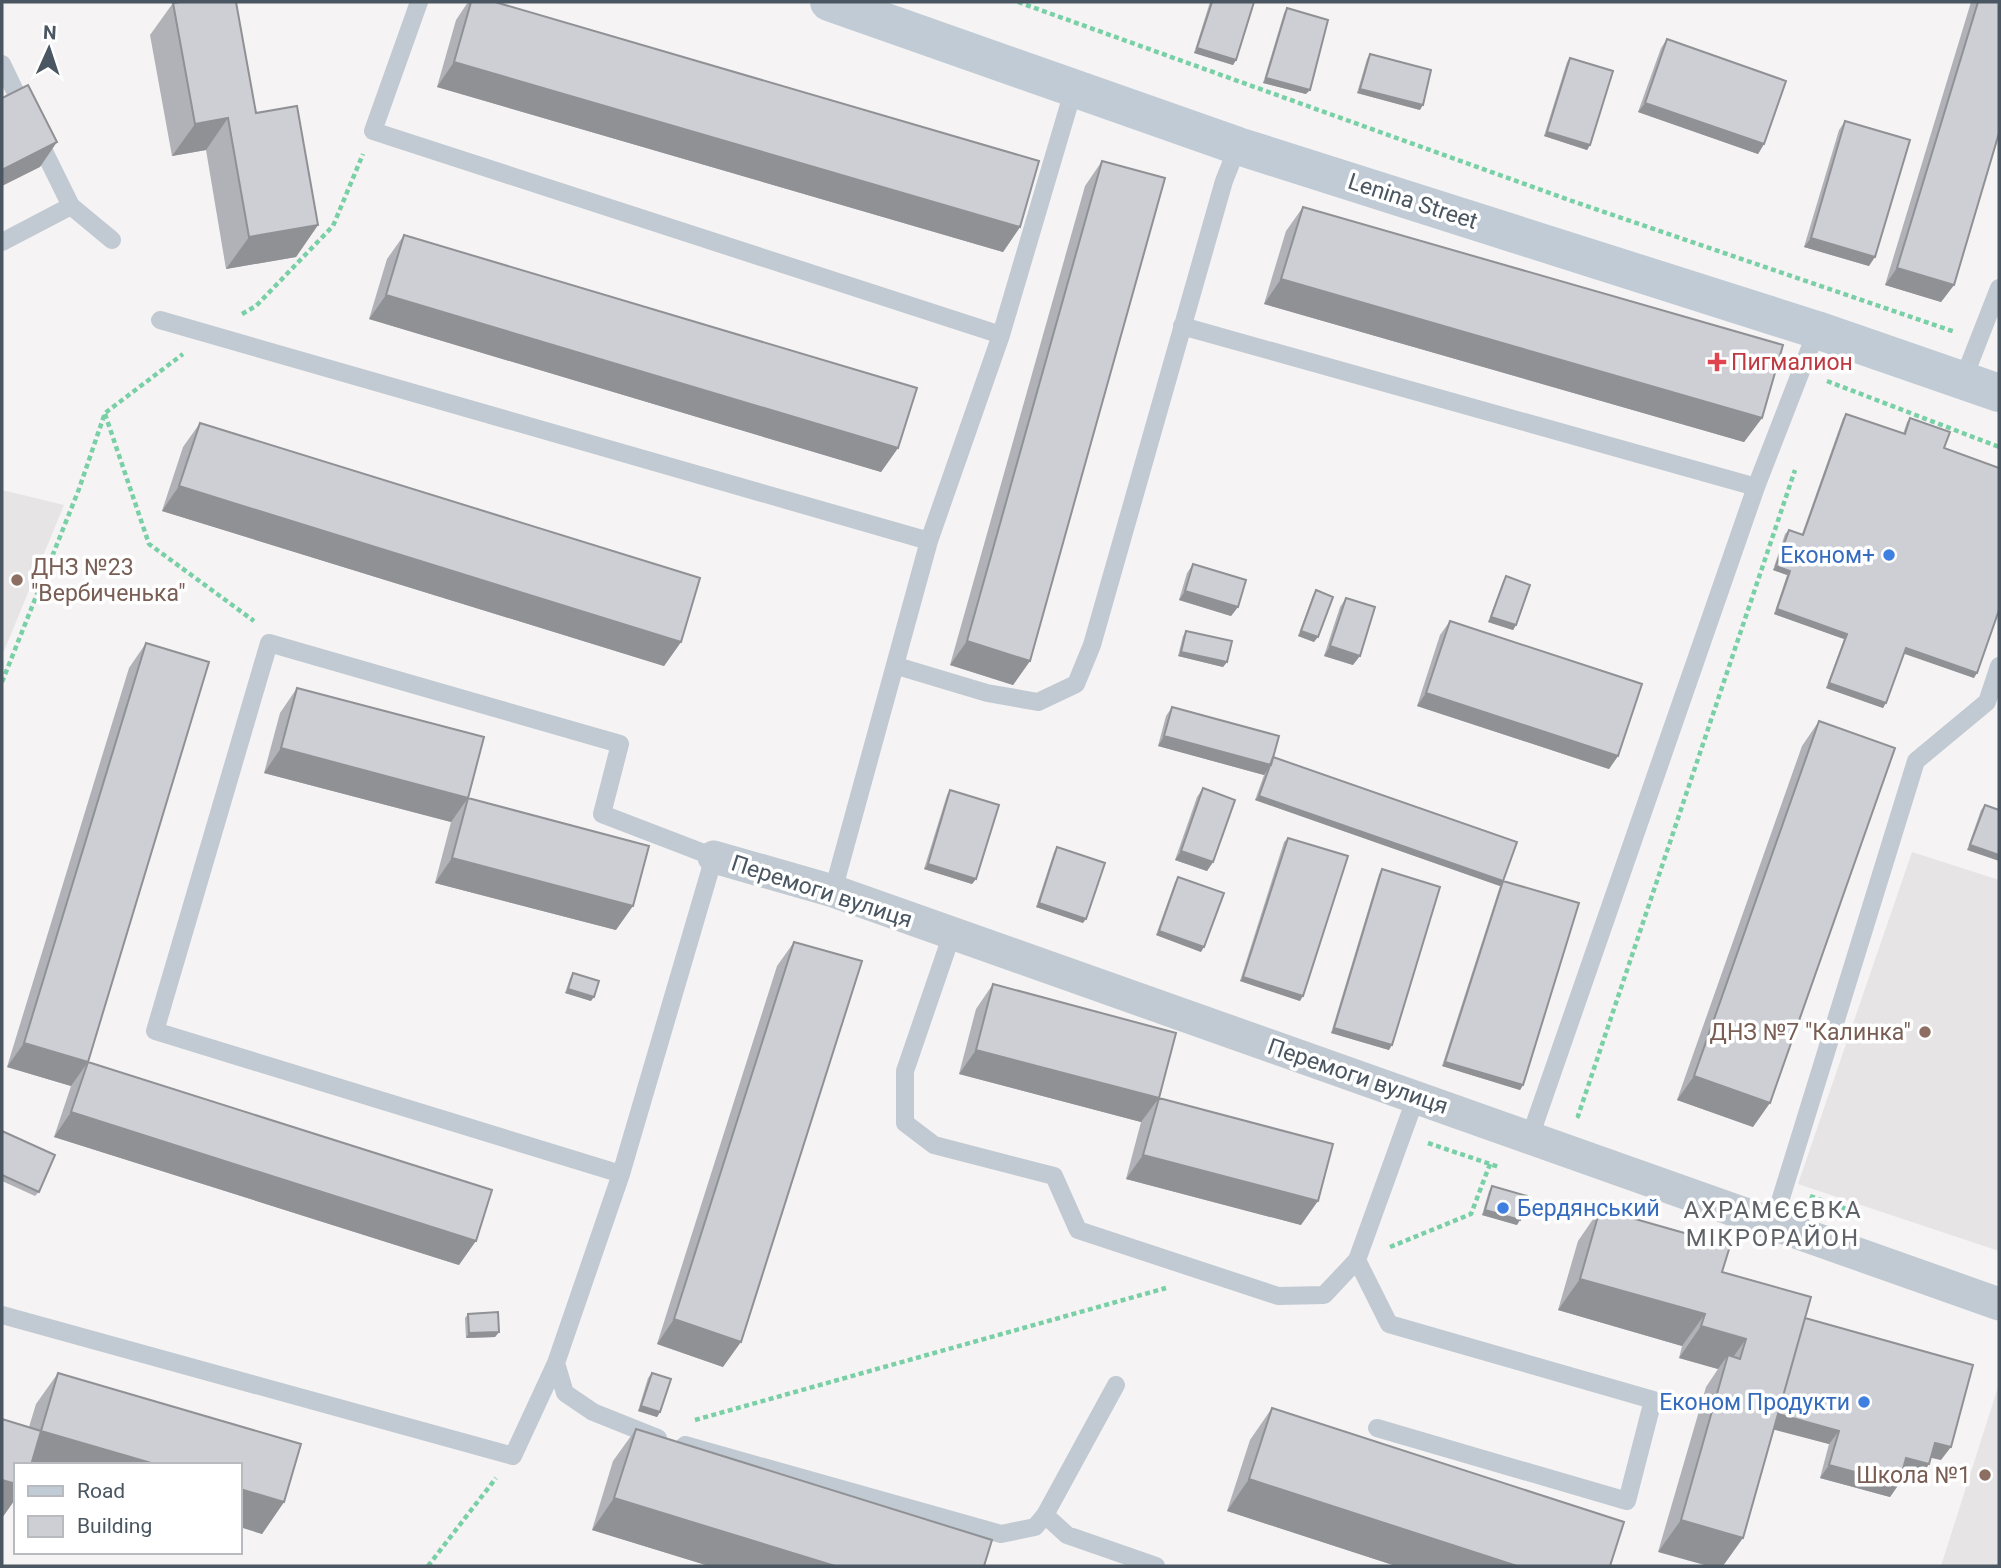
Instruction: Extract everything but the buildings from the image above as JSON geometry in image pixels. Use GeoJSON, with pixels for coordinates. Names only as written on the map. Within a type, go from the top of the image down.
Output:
{"type":"FeatureCollection","features":[{"type":"Feature","properties":{"kind":"street","name":"Lenina Street"},"geometry":{"type":"LineString","coordinates":[[829,2],[1238,146],[1817,330],[1999,393]]}},
{"type":"Feature","properties":{"kind":"street","name":"Перемоги вулиця"},"geometry":{"type":"LineString","coordinates":[[714,857],[833,891],[1999,1304]]}},
{"type":"Feature","properties":{"kind":"lane"},"geometry":{"type":"LineString","coordinates":[[419,2],[373,131],[1001,335]]}},
{"type":"Feature","properties":{"kind":"lane"},"geometry":{"type":"LineString","coordinates":[[2,64],[71,206],[112,240]]}},
{"type":"Feature","properties":{"kind":"lane"},"geometry":{"type":"LineString","coordinates":[[833,891],[897,666],[929,541],[1001,335],[1074,88]]}},
{"type":"Feature","properties":{"kind":"lane"},"geometry":{"type":"LineString","coordinates":[[897,666],[987,693],[1038,702],[1076,684],[1092,645],[1224,181],[1238,146]]}},
{"type":"Feature","properties":{"kind":"lane"},"geometry":{"type":"LineString","coordinates":[[2,242],[71,206]]}},
{"type":"Feature","properties":{"kind":"lane"},"geometry":{"type":"LineString","coordinates":[[1963,380],[1999,288]]}},
{"type":"Feature","properties":{"kind":"lane"},"geometry":{"type":"LineString","coordinates":[[160,320],[929,541]]}},
{"type":"Feature","properties":{"kind":"lane"},"geometry":{"type":"LineString","coordinates":[[1182,326],[1756,486]]}},
{"type":"Feature","properties":{"kind":"lane"},"geometry":{"type":"LineString","coordinates":[[1530,1137],[1756,486],[1817,330]]}},
{"type":"Feature","properties":{"kind":"lane"},"geometry":{"type":"LineString","coordinates":[[2,1315],[513,1456],[556,1363],[621,1174],[714,857],[602,814],[620,744],[270,643],[155,1031],[621,1174]]}},
{"type":"Feature","properties":{"kind":"lane"},"geometry":{"type":"LineString","coordinates":[[1773,1224],[1782,1186],[1916,761],[1987,702],[1999,666]]}},
{"type":"Feature","properties":{"kind":"lane"},"geometry":{"type":"LineString","coordinates":[[953,934],[905,1071],[905,1123],[934,1145],[1054,1177],[1078,1230],[1279,1296],[1324,1295],[1357,1260],[1416,1097]]}},
{"type":"Feature","properties":{"kind":"lane"},"geometry":{"type":"LineString","coordinates":[[1357,1260],[1389,1324],[1653,1400],[1627,1501],[1377,1429]]}},
{"type":"Feature","properties":{"kind":"lane"},"geometry":{"type":"LineString","coordinates":[[556,1363],[565,1392],[593,1412],[644,1434],[1001,1534],[1035,1527],[1045,1515],[1116,1385]]}},
{"type":"Feature","properties":{"kind":"lane"},"geometry":{"type":"LineString","coordinates":[[1045,1515],[1067,1535],[1156,1566]]}},
{"type":"Feature","properties":{"kind":"path"},"geometry":{"type":"LineString","coordinates":[[1018,2],[1560,196],[1977,339]]}},
{"type":"Feature","properties":{"kind":"path"},"geometry":{"type":"LineString","coordinates":[[2,682],[79,489],[105,413],[210,334],[256,306],[333,226],[373,131]]}},
{"type":"Feature","properties":{"kind":"path"},"geometry":{"type":"LineString","coordinates":[[1820,394],[1825,381],[1999,447]]}},
{"type":"Feature","properties":{"kind":"path"},"geometry":{"type":"LineString","coordinates":[[105,413],[149,544],[293,650]]}},
{"type":"Feature","properties":{"kind":"path"},"geometry":{"type":"LineString","coordinates":[[1591,1121],[1578,1116],[1799,459]]}},
{"type":"Feature","properties":{"kind":"path"},"geometry":{"type":"LineString","coordinates":[[1357,1260],[1472,1214],[1490,1164]]}},
{"type":"Feature","properties":{"kind":"path"},"geometry":{"type":"LineString","coordinates":[[1782,1186],[1859,1214]]}},
{"type":"Feature","properties":{"kind":"path"},"geometry":{"type":"LineString","coordinates":[[644,1434],[1214,1275]]}},
{"type":"Feature","properties":{"kind":"path"},"geometry":{"type":"LineString","coordinates":[[428,1566],[513,1456]]}},
{"type":"Feature","properties":{"kind":"shaded area","name":"ДНЗ №23 \"Вербиченька\""},"geometry":{"type":"Polygon","coordinates":[[[2,490],[64,505],[2,656],[2,490]]]}},
{"type":"Feature","properties":{"kind":"shaded area","name":"ДНЗ №7 \"Калинка\""},"geometry":{"type":"Polygon","coordinates":[[[1912,852],[1999,880],[1999,1251],[1798,1184],[1912,852]]]}},
{"type":"Feature","properties":{"kind":"shaded area","name":"Школа №1"},"geometry":{"type":"Polygon","coordinates":[[[1999,1384],[1999,1566],[1941,1566],[1999,1384]]]}},
{"type":"Feature","properties":{"kind":"place","name":"Пигмалион"},"geometry":{"type":"Point","coordinates":[1717,362]}},
{"type":"Feature","properties":{"kind":"place","name":"Економ+"},"geometry":{"type":"Point","coordinates":[1889,555]}},
{"type":"Feature","properties":{"kind":"place","name":"ДНЗ №23 \"Вербиченька\""},"geometry":{"type":"Point","coordinates":[17,580]}},
{"type":"Feature","properties":{"kind":"place","name":"ДНЗ №7 \"Калинка\""},"geometry":{"type":"Point","coordinates":[1925,1032]}},
{"type":"Feature","properties":{"kind":"place","name":"Бердянський"},"geometry":{"type":"Point","coordinates":[1503,1208]}},
{"type":"Feature","properties":{"kind":"place","name":"Економ Продукти"},"geometry":{"type":"Point","coordinates":[1864,1402]}},
{"type":"Feature","properties":{"kind":"place","name":"Школа №1"},"geometry":{"type":"Point","coordinates":[1985,1475]}},
{"type":"Feature","properties":{"kind":"district","name":"АХРАМЄЄВКА МІКРОРАЙОН"},"geometry":{"type":"Point","coordinates":[1773,1224]}}]}
